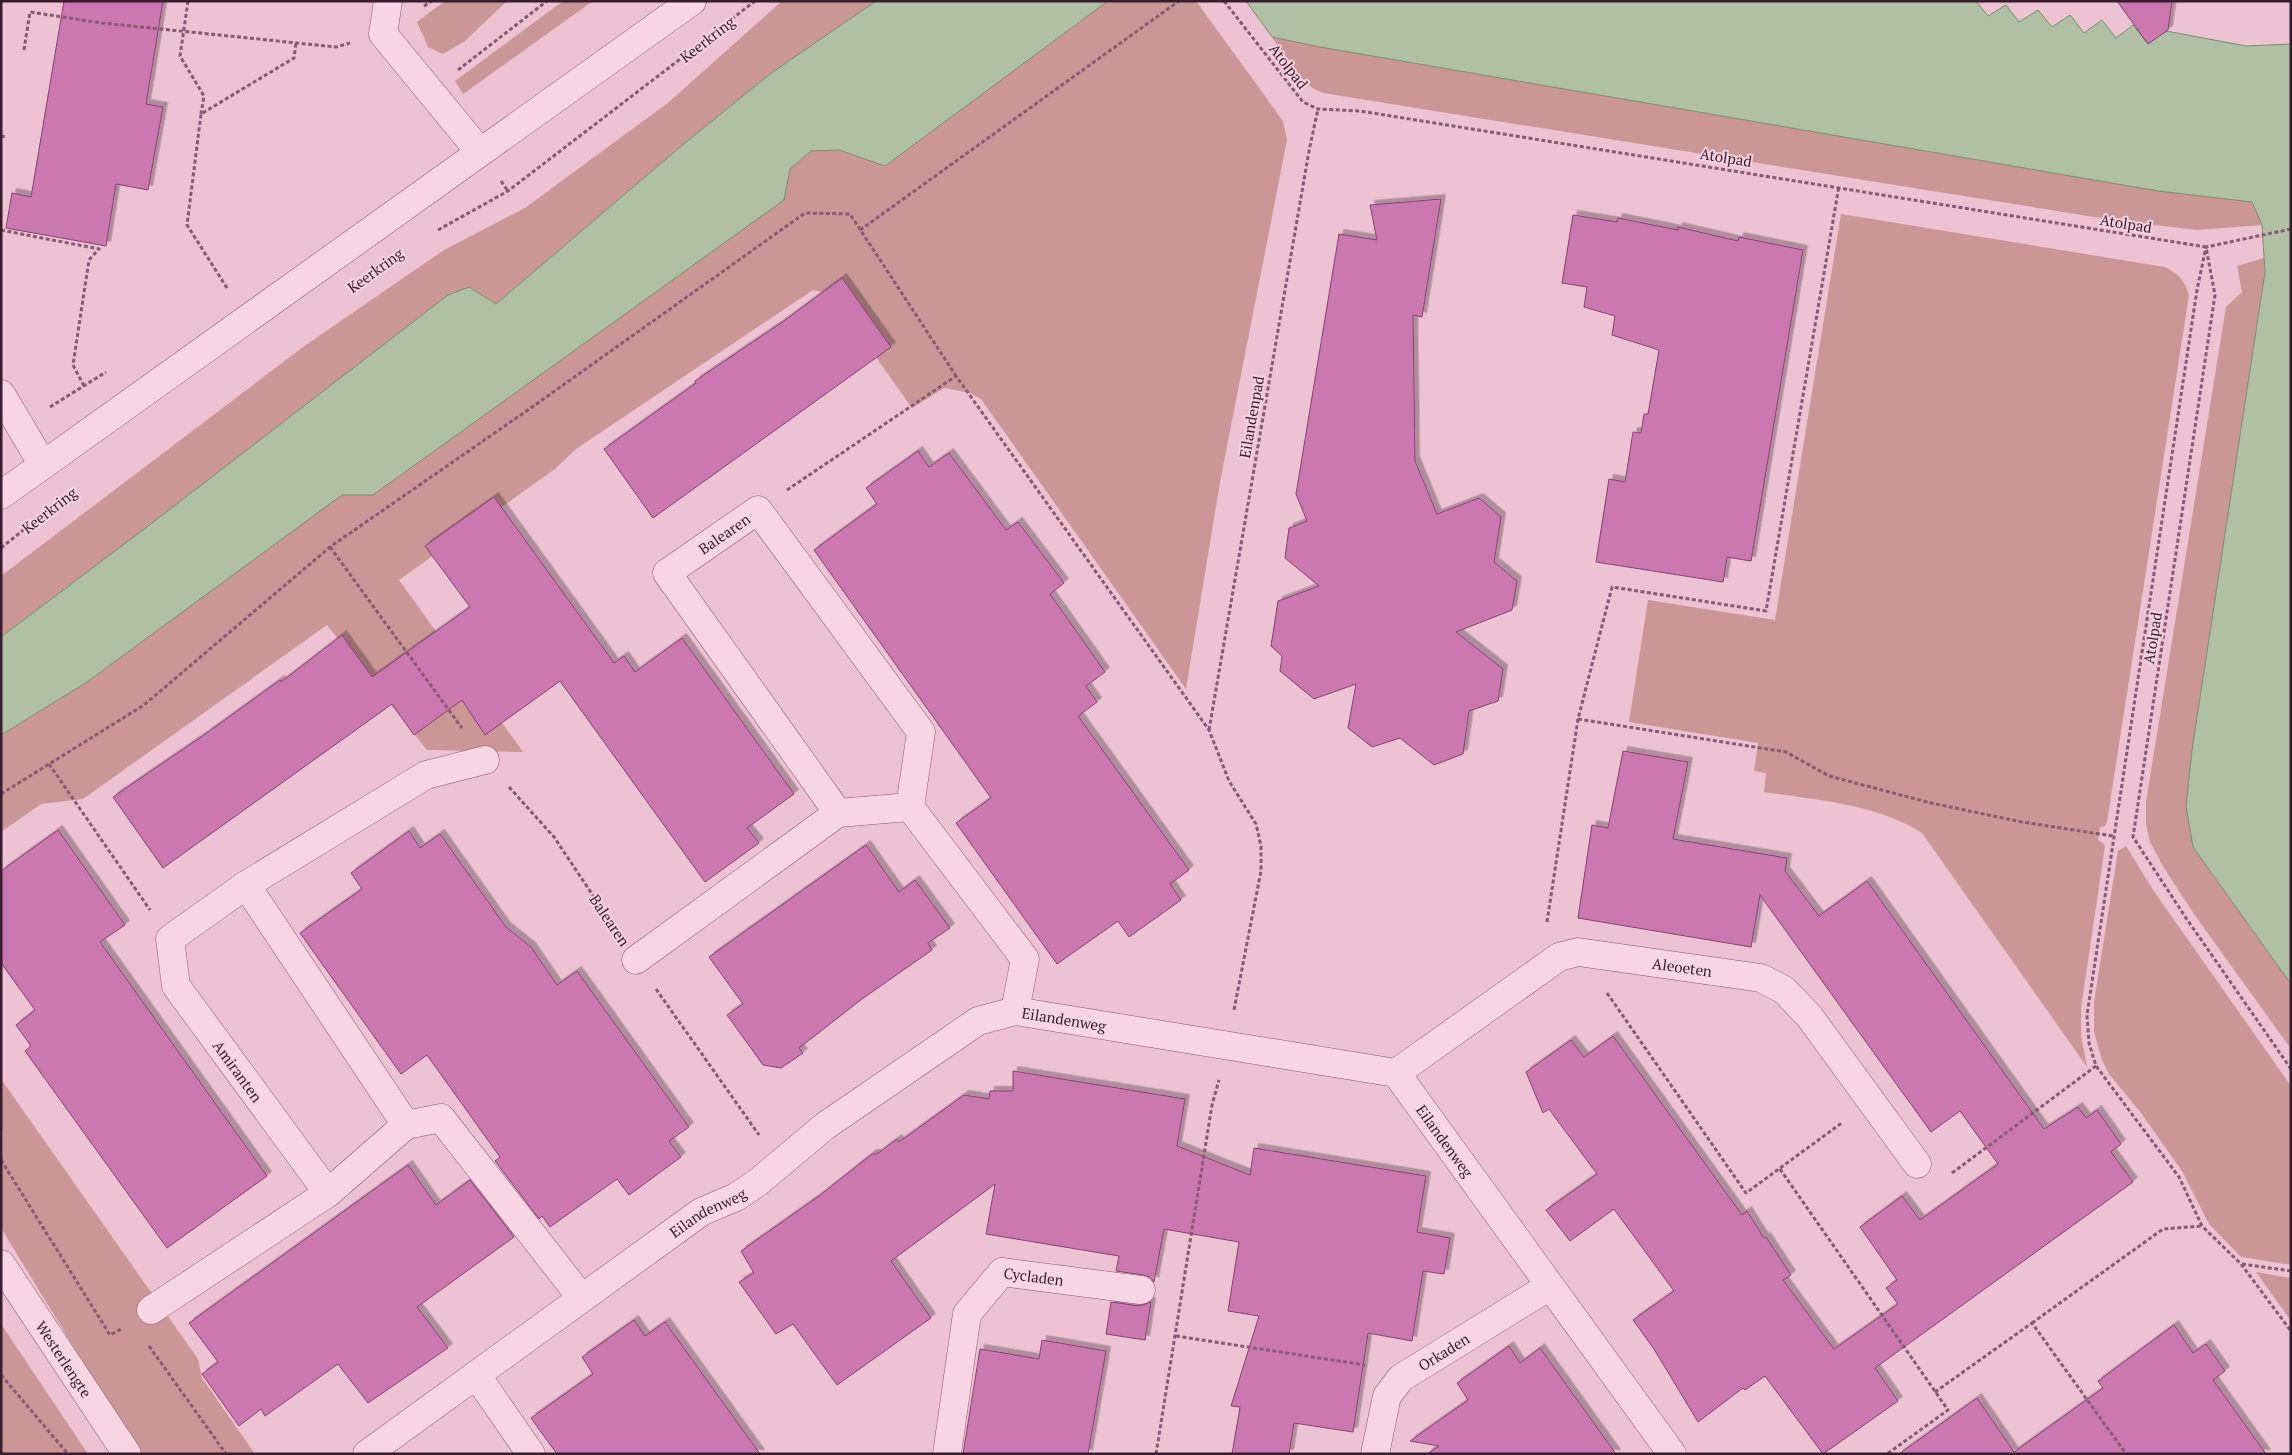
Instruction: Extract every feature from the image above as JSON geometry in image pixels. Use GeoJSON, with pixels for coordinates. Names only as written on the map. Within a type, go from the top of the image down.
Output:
{"type":"FeatureCollection","features":[{"type":"Feature","properties":{"kind":"street"},"geometry":{"type":"LineString","coordinates":[[388,1],[383,34],[480,152]]}},
{"type":"Feature","properties":{"kind":"street"},"geometry":{"type":"LineString","coordinates":[[1,495],[692,1]]}},
{"type":"Feature","properties":{"kind":"street"},"geometry":{"type":"LineString","coordinates":[[1,394],[43,466]]}},
{"type":"Feature","properties":{"kind":"street","name":"Balearen"},"geometry":{"type":"LineString","coordinates":[[636,960],[838,813],[666,573],[758,510],[921,732],[910,808]]}},
{"type":"Feature","properties":{"kind":"street"},"geometry":{"type":"LineString","coordinates":[[170,939],[246,885],[426,775],[485,760]]}},
{"type":"Feature","properties":{"kind":"street"},"geometry":{"type":"LineString","coordinates":[[838,813],[910,808],[1025,959],[1015,1011]]}},
{"type":"Feature","properties":{"kind":"street"},"geometry":{"type":"LineString","coordinates":[[246,885],[406,1125]]}},
{"type":"Feature","properties":{"kind":"street","name":"Amiranten"},"geometry":{"type":"LineString","coordinates":[[170,939],[176,986],[328,1193]]}},
{"type":"Feature","properties":{"kind":"street"},"geometry":{"type":"LineString","coordinates":[[1396,1073],[1568,954]]}},
{"type":"Feature","properties":{"kind":"street","name":"Aleoeten"},"geometry":{"type":"LineString","coordinates":[[1568,954],[1762,978],[1784,990],[1809,1016],[1917,1164]]}},
{"type":"Feature","properties":{"kind":"street","name":"Eilandenweg"},"geometry":{"type":"LineString","coordinates":[[367,1454],[477,1376],[581,1297],[701,1212],[736,1197],[757,1183],[825,1126],[978,1021],[1015,1011],[1396,1073],[1672,1454]]}},
{"type":"Feature","properties":{"kind":"street"},"geometry":{"type":"LineString","coordinates":[[142,1316],[328,1193],[406,1125],[441,1118],[581,1297]]}},
{"type":"Feature","properties":{"kind":"street","name":"Westerlengte"},"geometry":{"type":"LineString","coordinates":[[1,1264],[127,1454]]}},
{"type":"Feature","properties":{"kind":"street","name":"Cycladen"},"geometry":{"type":"LineString","coordinates":[[947,1454],[967,1314],[1002,1272],[1141,1290]]}},
{"type":"Feature","properties":{"kind":"street","name":"Orkaden"},"geometry":{"type":"LineString","coordinates":[[1377,1451],[1387,1396],[1401,1378],[1550,1286]]}},
{"type":"Feature","properties":{"kind":"street"},"geometry":{"type":"LineString","coordinates":[[477,1376],[531,1454]]}},
{"type":"Feature","properties":{"kind":"path"},"geometry":{"type":"LineString","coordinates":[[188,1],[180,56],[204,96],[186,224],[228,289]]}},
{"type":"Feature","properties":{"kind":"path"},"geometry":{"type":"LineString","coordinates":[[430,91],[548,1]]}},
{"type":"Feature","properties":{"kind":"path","name":"Keerkring"},"geometry":{"type":"LineString","coordinates":[[435,232],[508,191],[755,1]]}},
{"type":"Feature","properties":{"kind":"path"},"geometry":{"type":"LineString","coordinates":[[860,230],[1180,1]]}},
{"type":"Feature","properties":{"kind":"path","name":"Atolpad"},"geometry":{"type":"LineString","coordinates":[[1224,1],[1303,102],[1318,109],[1360,111],[1839,186],[2206,247],[2215,294],[2133,837],[2186,918],[2291,1069]]}},
{"type":"Feature","properties":{"kind":"path"},"geometry":{"type":"LineString","coordinates":[[24,50],[30,12],[102,23],[336,47],[383,34]]}},
{"type":"Feature","properties":{"kind":"path"},"geometry":{"type":"LineString","coordinates":[[201,114],[294,58],[296,43]]}},
{"type":"Feature","properties":{"kind":"path","name":"Eilandenpad"},"geometry":{"type":"LineString","coordinates":[[1208,730],[1307,161],[1318,109]]}},
{"type":"Feature","properties":{"kind":"path"},"geometry":{"type":"LineString","coordinates":[[1839,186],[1766,611],[1612,587],[1578,719],[1546,928],[1568,954],[1746,1193],[1871,1101]]}},
{"type":"Feature","properties":{"kind":"path"},"geometry":{"type":"LineString","coordinates":[[1,794],[144,705],[330,547],[535,405],[805,212],[850,214],[956,376],[1208,730],[1229,781],[1256,824],[1260,846],[1260,871],[1227,1046],[1212,1105],[1156,1454]]}},
{"type":"Feature","properties":{"kind":"path"},"geometry":{"type":"LineString","coordinates":[[2291,229],[2206,247],[2197,290],[2087,1015],[2089,1044],[2096,1066],[2179,1177],[2202,1226],[2242,1264],[2291,1331]]}},
{"type":"Feature","properties":{"kind":"path"},"geometry":{"type":"LineString","coordinates":[[1,230],[99,249],[89,260],[72,365],[84,386]]}},
{"type":"Feature","properties":{"kind":"path"},"geometry":{"type":"LineString","coordinates":[[758,510],[956,376]]}},
{"type":"Feature","properties":{"kind":"path","name":"Keerkring"},"geometry":{"type":"LineString","coordinates":[[1,548],[63,498]]}},
{"type":"Feature","properties":{"kind":"path","name":"Balearen"},"geometry":{"type":"LineString","coordinates":[[330,547],[485,760],[554,837],[636,960],[779,1164]]}},
{"type":"Feature","properties":{"kind":"path"},"geometry":{"type":"LineString","coordinates":[[1578,719],[1786,752],[1829,776],[1931,803],[2022,822],[2113,836]]}},
{"type":"Feature","properties":{"kind":"path"},"geometry":{"type":"LineString","coordinates":[[48,764],[170,939]]}},
{"type":"Feature","properties":{"kind":"path"},"geometry":{"type":"LineString","coordinates":[[1917,1164],[1946,1178],[2096,1066]]}},
{"type":"Feature","properties":{"kind":"path"},"geometry":{"type":"LineString","coordinates":[[1,1160],[110,1335],[142,1316],[226,1454]]}},
{"type":"Feature","properties":{"kind":"path"},"geometry":{"type":"LineString","coordinates":[[1780,1169],[1948,1410],[1887,1454]]}},
{"type":"Feature","properties":{"kind":"path"},"geometry":{"type":"LineString","coordinates":[[1935,1392],[2163,1228],[2202,1226]]}},
{"type":"Feature","properties":{"kind":"path"},"geometry":{"type":"LineString","coordinates":[[2242,1264],[2291,1271]]}},
{"type":"Feature","properties":{"kind":"path"},"geometry":{"type":"LineString","coordinates":[[2032,1323],[2126,1454]]}},
{"type":"Feature","properties":{"kind":"path"},"geometry":{"type":"LineString","coordinates":[[1176,1336],[1368,1366],[1401,1378]]}},
{"type":"Feature","properties":{"kind":"path"},"geometry":{"type":"LineString","coordinates":[[1,1375],[60,1442],[68,1454]]}},
{"type":"Feature","properties":{"kind":"shaded area"},"geometry":{"type":"Polygon","coordinates":[[[445,1],[507,1],[465,41],[443,54],[428,47],[417,22],[445,1]]]}},
{"type":"Feature","properties":{"kind":"shaded area"},"geometry":{"type":"Polygon","coordinates":[[[563,1],[593,1],[463,94],[455,81],[563,1]]]}},
{"type":"Feature","properties":{"kind":"shaded area"},"geometry":{"type":"Polygon","coordinates":[[[782,1],[876,1],[770,74],[679,148],[496,304],[469,287],[1,637],[1,576],[303,347],[444,250],[525,208],[669,102],[782,1]]]}},
{"type":"Feature","properties":{"kind":"shaded area"},"geometry":{"type":"Polygon","coordinates":[[[876,1],[1108,1],[885,166],[839,150],[811,151],[790,169],[784,200],[373,495],[342,495],[87,682],[1,735],[1,637],[448,295],[469,287],[496,304],[679,148],[770,74],[876,1]]]}},
{"type":"Feature","properties":{"kind":"shaded area"},"geometry":{"type":"Polygon","coordinates":[[[1108,1],[1196,1],[1283,121],[1287,140],[1220,482],[1186,689],[981,399],[970,393],[944,388],[912,408],[831,294],[813,290],[576,449],[555,469],[399,580],[523,752],[427,750],[327,625],[83,799],[41,804],[1,832],[1,735],[87,682],[342,494],[373,495],[783,200],[790,169],[811,151],[839,150],[885,166],[1108,1]]]}},
{"type":"Feature","properties":{"kind":"shaded area"},"geometry":{"type":"Polygon","coordinates":[[[1246,1],[1976,1],[1988,16],[2006,5],[2019,22],[2038,10],[2052,27],[2070,15],[2084,33],[2102,20],[2116,38],[2133,25],[2148,44],[2166,31],[2246,46],[2291,44],[2291,984],[2193,847],[2186,807],[2192,750],[2265,272],[2262,225],[2252,202],[2158,191],[1320,47],[1272,37],[1246,1]]]}},
{"type":"Feature","properties":{"kind":"shaded area"},"geometry":{"type":"Polygon","coordinates":[[[1272,37],[1320,47],[2158,191],[2252,202],[2262,225],[2197,230],[2119,221],[1323,93],[1307,84],[1293,70],[1272,37]]]}},
{"type":"Feature","properties":{"kind":"shaded area"},"geometry":{"type":"Polygon","coordinates":[[[1841,214],[2165,267],[2180,278],[2189,295],[2107,822],[2105,826],[2100,827],[2098,840],[2105,846],[2081,1008],[2081,1035],[2087,1067],[1922,833],[1886,815],[1866,809],[1764,792],[1766,773],[1754,771],[1758,743],[1629,722],[1648,600],[1775,620],[1841,214]]]}},
{"type":"Feature","properties":{"kind":"shaded area"},"geometry":{"type":"Polygon","coordinates":[[[2264,258],[2265,272],[2192,750],[2193,847],[2291,984],[2291,1049],[2194,914],[2164,868],[2150,842],[2146,824],[2146,802],[2226,307],[2242,292],[2237,266],[2264,258]]]}},
{"type":"Feature","properties":{"kind":"shaded area"},"geometry":{"type":"Polygon","coordinates":[[[2126,846],[2153,890],[2291,1086],[2291,1265],[2241,1257],[2209,1224],[2182,1171],[2141,1113],[2109,1074],[2102,1060],[2094,1032],[2094,1002],[2118,851],[2126,846]]]}},
{"type":"Feature","properties":{"kind":"shaded area"},"geometry":{"type":"Polygon","coordinates":[[[1,1079],[198,1359],[202,1378],[255,1454],[139,1454],[1,1228],[3,1130],[1,1128],[1,1079]]]}},
{"type":"Feature","properties":{"kind":"shaded area"},"geometry":{"type":"Polygon","coordinates":[[[2256,1272],[2291,1278],[2291,1321],[2256,1272]]]}},
{"type":"Feature","properties":{"kind":"shaded area"},"geometry":{"type":"Polygon","coordinates":[[[1,1324],[88,1454],[1,1454],[1,1324]]]}},
{"type":"Feature","properties":{"kind":"building"},"geometry":{"type":"Polygon","coordinates":[[[64,1],[163,1],[146,104],[163,107],[148,190],[116,184],[106,246],[6,228],[12,193],[31,197],[64,1]]]}},
{"type":"Feature","properties":{"kind":"building"},"geometry":{"type":"Polygon","coordinates":[[[2117,1],[2172,1],[2168,30],[2148,44],[2117,1]]]}},
{"type":"Feature","properties":{"kind":"building"},"geometry":{"type":"Polygon","coordinates":[[[1441,199],[1422,317],[1413,315],[1415,461],[1437,514],[1479,498],[1501,517],[1494,562],[1517,581],[1512,610],[1456,632],[1503,669],[1498,701],[1469,711],[1463,754],[1434,765],[1400,738],[1372,747],[1348,728],[1356,684],[1314,699],[1280,671],[1282,656],[1271,646],[1278,601],[1319,586],[1285,558],[1289,528],[1307,521],[1296,494],[1339,234],[1377,240],[1370,205],[1441,199]]]}},
{"type":"Feature","properties":{"kind":"building"},"geometry":{"type":"Polygon","coordinates":[[[1573,215],[1617,222],[1618,218],[1678,230],[1678,227],[1738,241],[1739,237],[1803,250],[1751,561],[1727,557],[1723,582],[1596,562],[1609,479],[1625,482],[1633,432],[1641,433],[1644,414],[1648,414],[1659,350],[1612,335],[1615,316],[1584,307],[1587,287],[1562,283],[1573,215]]]}},
{"type":"Feature","properties":{"kind":"building"},"geometry":{"type":"Polygon","coordinates":[[[842,278],[891,347],[653,518],[604,449],[696,383],[695,381],[781,323],[842,278]]]}},
{"type":"Feature","properties":{"kind":"building"},"geometry":{"type":"Polygon","coordinates":[[[918,451],[929,467],[949,453],[1006,530],[1018,522],[1064,583],[1050,594],[1105,672],[1086,686],[1097,702],[1078,716],[1189,870],[1170,884],[1181,900],[1129,937],[1118,921],[1057,964],[956,823],[991,798],[814,550],[877,504],[866,488],[918,451]]]}},
{"type":"Feature","properties":{"kind":"building"},"geometry":{"type":"Polygon","coordinates":[[[494,497],[614,663],[624,656],[635,672],[682,638],[794,794],[747,828],[759,843],[705,882],[560,681],[485,735],[462,700],[414,735],[392,704],[163,868],[113,797],[280,680],[281,682],[342,635],[372,677],[470,607],[425,546],[494,497]]]}},
{"type":"Feature","properties":{"kind":"building"},"geometry":{"type":"Polygon","coordinates":[[[1623,751],[1688,762],[1673,839],[1787,858],[1785,871],[1819,916],[1867,881],[2044,1129],[2078,1107],[2086,1118],[2097,1110],[2121,1144],[2111,1152],[2133,1182],[1875,1368],[1898,1401],[1823,1454],[1765,1376],[1745,1390],[1743,1388],[1698,1422],[1654,1349],[1633,1320],[1674,1291],[1614,1209],[1570,1241],[1546,1210],[1597,1174],[1549,1109],[1543,1113],[1526,1072],[1571,1040],[1584,1057],[1613,1036],[1742,1215],[1747,1211],[1764,1238],[1766,1237],[1791,1275],[1783,1280],[1834,1349],[1898,1304],[1886,1288],[1897,1280],[1860,1227],[1902,1196],[1920,1220],[1998,1164],[1960,1111],[1931,1132],[1760,895],[1751,947],[1578,918],[1592,825],[1608,828],[1623,751]]]}},
{"type":"Feature","properties":{"kind":"building"},"geometry":{"type":"Polygon","coordinates":[[[58,830],[125,925],[100,942],[267,1176],[167,1248],[25,1051],[31,1046],[16,1025],[35,1010],[1,963],[1,871],[58,830]]]}},
{"type":"Feature","properties":{"kind":"building"},"geometry":{"type":"Polygon","coordinates":[[[409,831],[420,848],[440,834],[506,927],[531,947],[557,985],[577,971],[689,1127],[669,1141],[681,1157],[629,1195],[617,1179],[550,1227],[542,1216],[539,1219],[495,1161],[500,1157],[427,1055],[401,1074],[300,933],[362,889],[351,873],[409,831]]]}},
{"type":"Feature","properties":{"kind":"building"},"geometry":{"type":"Polygon","coordinates":[[[866,845],[899,892],[915,880],[950,928],[928,943],[932,950],[862,999],[799,1048],[803,1053],[781,1068],[763,1065],[727,1015],[743,1004],[709,957],[866,845]]]}},
{"type":"Feature","properties":{"kind":"building"},"geometry":{"type":"Polygon","coordinates":[[[1013,1071],[1185,1099],[1177,1146],[1250,1175],[1254,1148],[1426,1176],[1417,1232],[1450,1238],[1444,1274],[1423,1271],[1412,1341],[1368,1333],[1353,1432],[1294,1423],[1289,1454],[1232,1454],[1240,1407],[1231,1406],[1259,1316],[1228,1311],[1239,1242],[1164,1229],[1154,1282],[1150,1277],[1116,1271],[1119,1256],[986,1234],[995,1184],[891,1261],[931,1318],[837,1385],[793,1324],[776,1334],[739,1282],[754,1273],[741,1251],[819,1196],[872,1154],[877,1154],[897,1139],[899,1142],[964,1095],[989,1099],[990,1091],[1013,1091],[1013,1071]]]}},
{"type":"Feature","properties":{"kind":"building"},"geometry":{"type":"Polygon","coordinates":[[[408,1165],[436,1205],[470,1180],[514,1237],[417,1307],[448,1348],[368,1403],[338,1364],[265,1416],[261,1409],[239,1426],[202,1374],[218,1362],[189,1323],[408,1165]]]}},
{"type":"Feature","properties":{"kind":"building"},"geometry":{"type":"Polygon","coordinates":[[[1111,1302],[1139,1306],[1151,1302],[1145,1340],[1106,1334],[1111,1302]]]}},
{"type":"Feature","properties":{"kind":"building"},"geometry":{"type":"Polygon","coordinates":[[[634,1320],[645,1336],[665,1322],[760,1454],[557,1454],[531,1418],[593,1374],[582,1357],[634,1320]]]}},
{"type":"Feature","properties":{"kind":"building"},"geometry":{"type":"Polygon","coordinates":[[[2174,1325],[2193,1353],[2206,1344],[2225,1371],[2213,1380],[2266,1454],[1899,1454],[1977,1398],[2014,1452],[2103,1388],[2098,1381],[2174,1325]]]}},
{"type":"Feature","properties":{"kind":"building"},"geometry":{"type":"Polygon","coordinates":[[[1042,1340],[1106,1351],[1088,1454],[963,1454],[980,1349],[1039,1359],[1042,1340]]]}},
{"type":"Feature","properties":{"kind":"building"},"geometry":{"type":"Polygon","coordinates":[[[1509,1346],[1520,1363],[1540,1348],[1616,1454],[1427,1454],[1439,1446],[1410,1441],[1468,1400],[1457,1383],[1509,1346]]]}}]}
